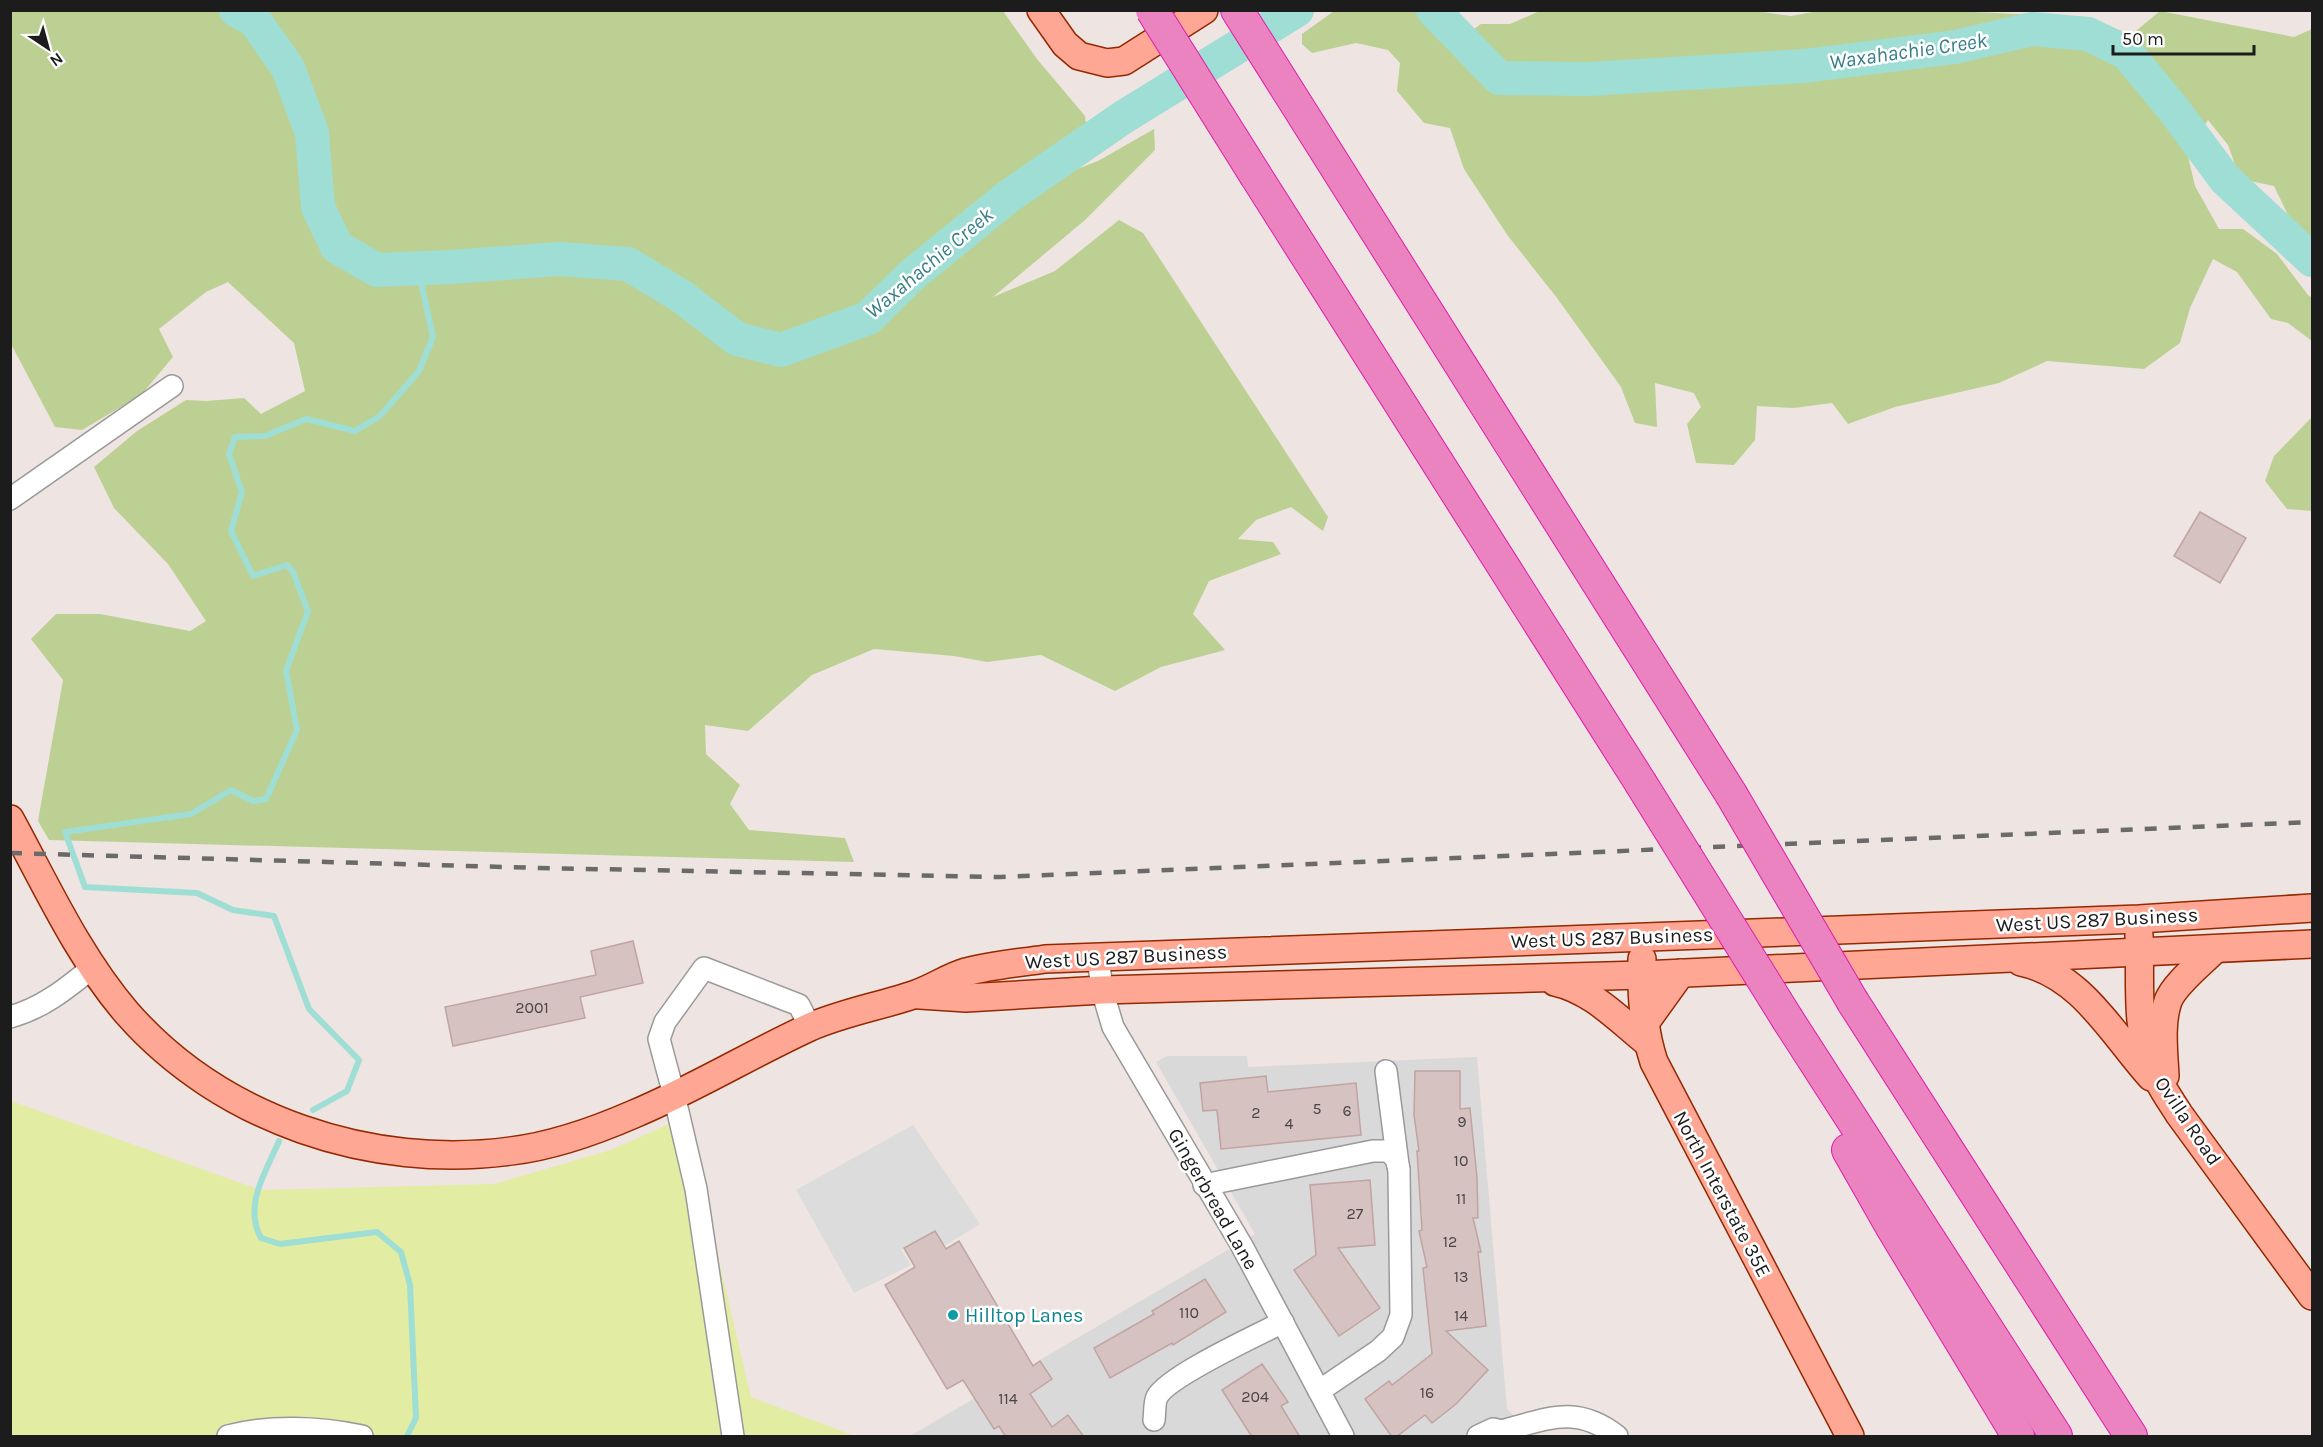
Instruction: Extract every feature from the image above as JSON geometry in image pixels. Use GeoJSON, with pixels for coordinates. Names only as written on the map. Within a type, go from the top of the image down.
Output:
{"type":"FeatureCollection","features":[{"type":"Feature","properties":{"kind":"highway"},"geometry":{"type":"LineString","coordinates":[[1152,10],[1796,1032],[2056,1437]]}},
{"type":"Feature","properties":{"kind":"highway"},"geometry":{"type":"LineString","coordinates":[[1237,10],[1731,794],[1853,1002],[2131,1437]]}},
{"type":"Feature","properties":{"kind":"highway"},"geometry":{"type":"LineString","coordinates":[[1796,1032],[1837,1130],[1893,1229],[2018,1437]]}},
{"type":"Feature","properties":{"kind":"highway"},"geometry":{"type":"LineString","coordinates":[[1970,1187],[2019,1234],[2154,1437]]}},
{"type":"Feature","properties":{"kind":"main road"},"geometry":{"type":"LineString","coordinates":[[1041,10],[1065,44],[1079,56],[1107,63],[1124,61],[1204,10]]}},
{"type":"Feature","properties":{"kind":"main road","name":"West US 287 Business"},"geometry":{"type":"LineString","coordinates":[[10,819],[93,968],[126,1012],[151,1039],[204,1081],[274,1119],[318,1135],[362,1147],[443,1156],[513,1151],[552,1143],[591,1131],[635,1114],[810,1027],[861,1009],[916,994],[965,972],[1045,959],[2139,919],[2313,908]]}},
{"type":"Feature","properties":{"kind":"main road","name":"Ovilla Road"},"geometry":{"type":"LineString","coordinates":[[2139,919],[2140,1013],[2151,1065],[2165,1093],[2313,1296]]}},
{"type":"Feature","properties":{"kind":"main road","name":"North Interstate 35E"},"geometry":{"type":"LineString","coordinates":[[1643,937],[1642,975],[1646,1033],[1665,1086],[1850,1437]]}},
{"type":"Feature","properties":{"kind":"main road","name":"West US 287 Business"},"geometry":{"type":"LineString","coordinates":[[916,994],[966,998],[1102,990],[1642,975],[2313,944]]}},
{"type":"Feature","properties":{"kind":"main road"},"geometry":{"type":"LineString","coordinates":[[2165,1093],[2163,1031],[2168,1001],[2182,981],[2215,949]]}},
{"type":"Feature","properties":{"kind":"main road"},"geometry":{"type":"LineString","coordinates":[[1996,958],[2038,966],[2080,993],[2165,1093]]}},
{"type":"Feature","properties":{"kind":"main road"},"geometry":{"type":"LineString","coordinates":[[1533,977],[1570,985],[1646,1033],[1681,973]]}},
{"type":"Feature","properties":{"kind":"street"},"geometry":{"type":"LineString","coordinates":[[10,499],[172,386]]}},
{"type":"Feature","properties":{"kind":"street","name":"Gingerbread Lane"},"geometry":{"type":"LineString","coordinates":[[1098,956],[1102,990],[1113,1027],[1242,1246],[1343,1437]]}},
{"type":"Feature","properties":{"kind":"street"},"geometry":{"type":"LineString","coordinates":[[10,1017],[34,1009],[55,997],[93,968]]}},
{"type":"Feature","properties":{"kind":"street"},"geometry":{"type":"LineString","coordinates":[[733,1437],[696,1189],[659,1040],[665,1022],[704,968],[799,1005],[810,1027]]}},
{"type":"Feature","properties":{"kind":"street"},"geometry":{"type":"LineString","coordinates":[[1319,1391],[1378,1351],[1393,1337],[1401,1315],[1399,1172],[1386,1071]]}},
{"type":"Feature","properties":{"kind":"street"},"geometry":{"type":"LineString","coordinates":[[1204,1185],[1374,1151],[1389,1151],[1396,1159],[1399,1172]]}},
{"type":"Feature","properties":{"kind":"street"},"geometry":{"type":"LineString","coordinates":[[1154,1420],[1157,1398],[1168,1384],[1283,1322]]}},
{"type":"Feature","properties":{"kind":"street"},"geometry":{"type":"LineString","coordinates":[[1478,1437],[1493,1429],[1503,1434],[1551,1418],[1578,1416],[1601,1424],[1617,1437]]}},
{"type":"Feature","properties":{"kind":"street"},"geometry":{"type":"LineString","coordinates":[[228,1437],[266,1430],[332,1430],[362,1437]]}},
{"type":"Feature","properties":{"kind":"shaded area"},"geometry":{"type":"Polygon","coordinates":[[[1167,1056],[1247,1056],[1248,1067],[1477,1057],[1507,1409],[1534,1436],[910,1436],[1255,1234],[1156,1062],[1167,1056]]]}},
{"type":"Feature","properties":{"kind":"shaded area"},"geometry":{"type":"Polygon","coordinates":[[[913,1125],[980,1224],[944,1246],[934,1231],[901,1250],[911,1265],[854,1293],[796,1190],[913,1125]]]}},
{"type":"Feature","properties":{"kind":"green space"},"geometry":{"type":"Polygon","coordinates":[[[1542,10],[1749,10],[1791,16],[1824,10],[1973,12],[2089,17],[2131,35],[2160,11],[2294,37],[2312,29],[2312,250],[2287,213],[2274,186],[2240,179],[2228,145],[2208,120],[2187,152],[2195,186],[2219,229],[2243,229],[2277,254],[2312,298],[2312,341],[2288,323],[2271,319],[2237,272],[2213,259],[2190,308],[2180,343],[2144,369],[2047,361],[1999,383],[1895,407],[1848,424],[1832,403],[1794,408],[1757,406],[1755,440],[1734,465],[1696,463],[1687,424],[1701,407],[1694,393],[1655,383],[1657,427],[1635,423],[1621,387],[1557,298],[1508,236],[1464,169],[1450,128],[1424,123],[1397,91],[1400,63],[1388,50],[1356,43],[1312,53],[1302,44],[1302,34],[1334,11],[1418,11],[1438,22],[1450,46],[1481,24],[1510,24],[1542,10]]]}},
{"type":"Feature","properties":{"kind":"green space"},"geometry":{"type":"Polygon","coordinates":[[[10,11],[1003,11],[1037,59],[1085,116],[1087,132],[966,209],[930,258],[994,222],[1046,181],[1098,161],[1154,129],[1155,150],[1085,220],[993,297],[1055,271],[1119,220],[1143,233],[1328,517],[1323,531],[1291,507],[1256,520],[1238,539],[1273,542],[1281,554],[1209,581],[1193,614],[1225,650],[1161,667],[1115,691],[1041,655],[987,662],[954,656],[874,649],[812,675],[748,731],[705,725],[706,754],[740,785],[730,804],[749,830],[845,838],[854,862],[49,840],[38,821],[63,680],[31,639],[56,614],[100,614],[190,631],[206,621],[168,564],[114,508],[94,467],[137,431],[186,400],[244,398],[261,414],[305,391],[294,343],[228,282],[206,292],[159,329],[173,357],[141,395],[82,430],[55,427],[11,344],[10,11]]]}},
{"type":"Feature","properties":{"kind":"green space"},"geometry":{"type":"Polygon","coordinates":[[[2312,417],[2312,511],[2287,509],[2265,481],[2274,456],[2312,417]]]}},
{"type":"Feature","properties":{"kind":"green space"},"geometry":{"type":"Polygon","coordinates":[[[11,1101],[260,1190],[494,1184],[611,1150],[691,1114],[718,1257],[751,1397],[855,1436],[11,1436],[11,1101]]]}},
{"type":"Feature","properties":{"kind":"building"},"geometry":{"type":"Polygon","coordinates":[[[2200,512],[2246,538],[2220,583],[2174,556],[2200,512]]]}},
{"type":"Feature","properties":{"kind":"building"},"geometry":{"type":"Polygon","coordinates":[[[633,941],[643,983],[580,997],[585,1018],[453,1046],[445,1007],[596,975],[591,951],[633,941]]]}},
{"type":"Feature","properties":{"kind":"building"},"geometry":{"type":"Polygon","coordinates":[[[1415,1071],[1460,1071],[1460,1109],[1470,1108],[1477,1178],[1478,1218],[1473,1218],[1481,1252],[1478,1252],[1486,1326],[1446,1331],[1488,1370],[1456,1404],[1432,1423],[1425,1415],[1396,1437],[1392,1437],[1365,1399],[1389,1381],[1392,1385],[1432,1354],[1423,1268],[1427,1267],[1419,1231],[1422,1230],[1417,1151],[1419,1151],[1414,1115],[1415,1071]]]}},
{"type":"Feature","properties":{"kind":"building"},"geometry":{"type":"Polygon","coordinates":[[[1266,1076],[1268,1092],[1356,1083],[1361,1135],[1221,1149],[1217,1110],[1203,1111],[1200,1083],[1266,1076]]]}},
{"type":"Feature","properties":{"kind":"building"},"geometry":{"type":"Polygon","coordinates":[[[1370,1180],[1375,1245],[1338,1248],[1380,1308],[1339,1336],[1294,1270],[1316,1255],[1310,1185],[1370,1180]]]}},
{"type":"Feature","properties":{"kind":"building","name":"Hilltop Lanes"},"geometry":{"type":"Polygon","coordinates":[[[935,1231],[946,1249],[959,1241],[1033,1366],[1040,1361],[1052,1379],[1030,1394],[1052,1427],[1068,1415],[1084,1437],[1006,1437],[999,1426],[994,1429],[963,1380],[947,1389],[885,1285],[915,1267],[904,1248],[935,1231]]]}},
{"type":"Feature","properties":{"kind":"building"},"geometry":{"type":"Polygon","coordinates":[[[1205,1279],[1226,1312],[1173,1345],[1172,1343],[1110,1378],[1094,1348],[1154,1314],[1152,1311],[1205,1279]]]}},
{"type":"Feature","properties":{"kind":"building"},"geometry":{"type":"Polygon","coordinates":[[[1262,1364],[1288,1402],[1281,1406],[1300,1437],[1252,1437],[1222,1390],[1262,1364]]]}},
{"type":"Feature","properties":{"kind":"waterway","name":"Waxahachie Creek"},"geometry":{"type":"LineString","coordinates":[[236,10],[255,21],[288,68],[312,133],[318,207],[337,247],[377,270],[559,259],[628,264],[681,296],[737,339],[781,350],[868,318],[912,275],[1009,196],[1122,118],[1297,10]]}},
{"type":"Feature","properties":{"kind":"waterway","name":"Waxahachie Creek"},"geometry":{"type":"LineString","coordinates":[[1433,10],[1499,78],[1589,79],[1804,66],[1955,47],[2032,29],[2088,34],[2127,53],[2174,110],[2225,179],[2312,260]]}},
{"type":"Feature","properties":{"kind":"waterway"},"geometry":{"type":"LineString","coordinates":[[313,1110],[347,1091],[359,1060],[309,1009],[274,916],[233,910],[197,893],[85,887],[65,832],[191,814],[231,790],[253,801],[266,799],[297,730],[286,671],[308,611],[293,572],[287,565],[253,576],[231,531],[242,492],[229,454],[235,437],[265,436],[306,419],[355,431],[380,416],[419,371],[433,337],[418,268]]}},
{"type":"Feature","properties":{"kind":"waterway"},"geometry":{"type":"LineString","coordinates":[[279,1141],[255,1201],[256,1226],[261,1238],[280,1244],[377,1232],[401,1252],[410,1285],[416,1418],[407,1436]]}},
{"type":"Feature","properties":{"kind":"railway"},"geometry":{"type":"LineString","coordinates":[[10,853],[540,868],[1000,877],[2312,822]]}},
{"type":"Feature","properties":{"kind":"place","name":"Hilltop Lanes"},"geometry":{"type":"Point","coordinates":[953,1315]}}]}
